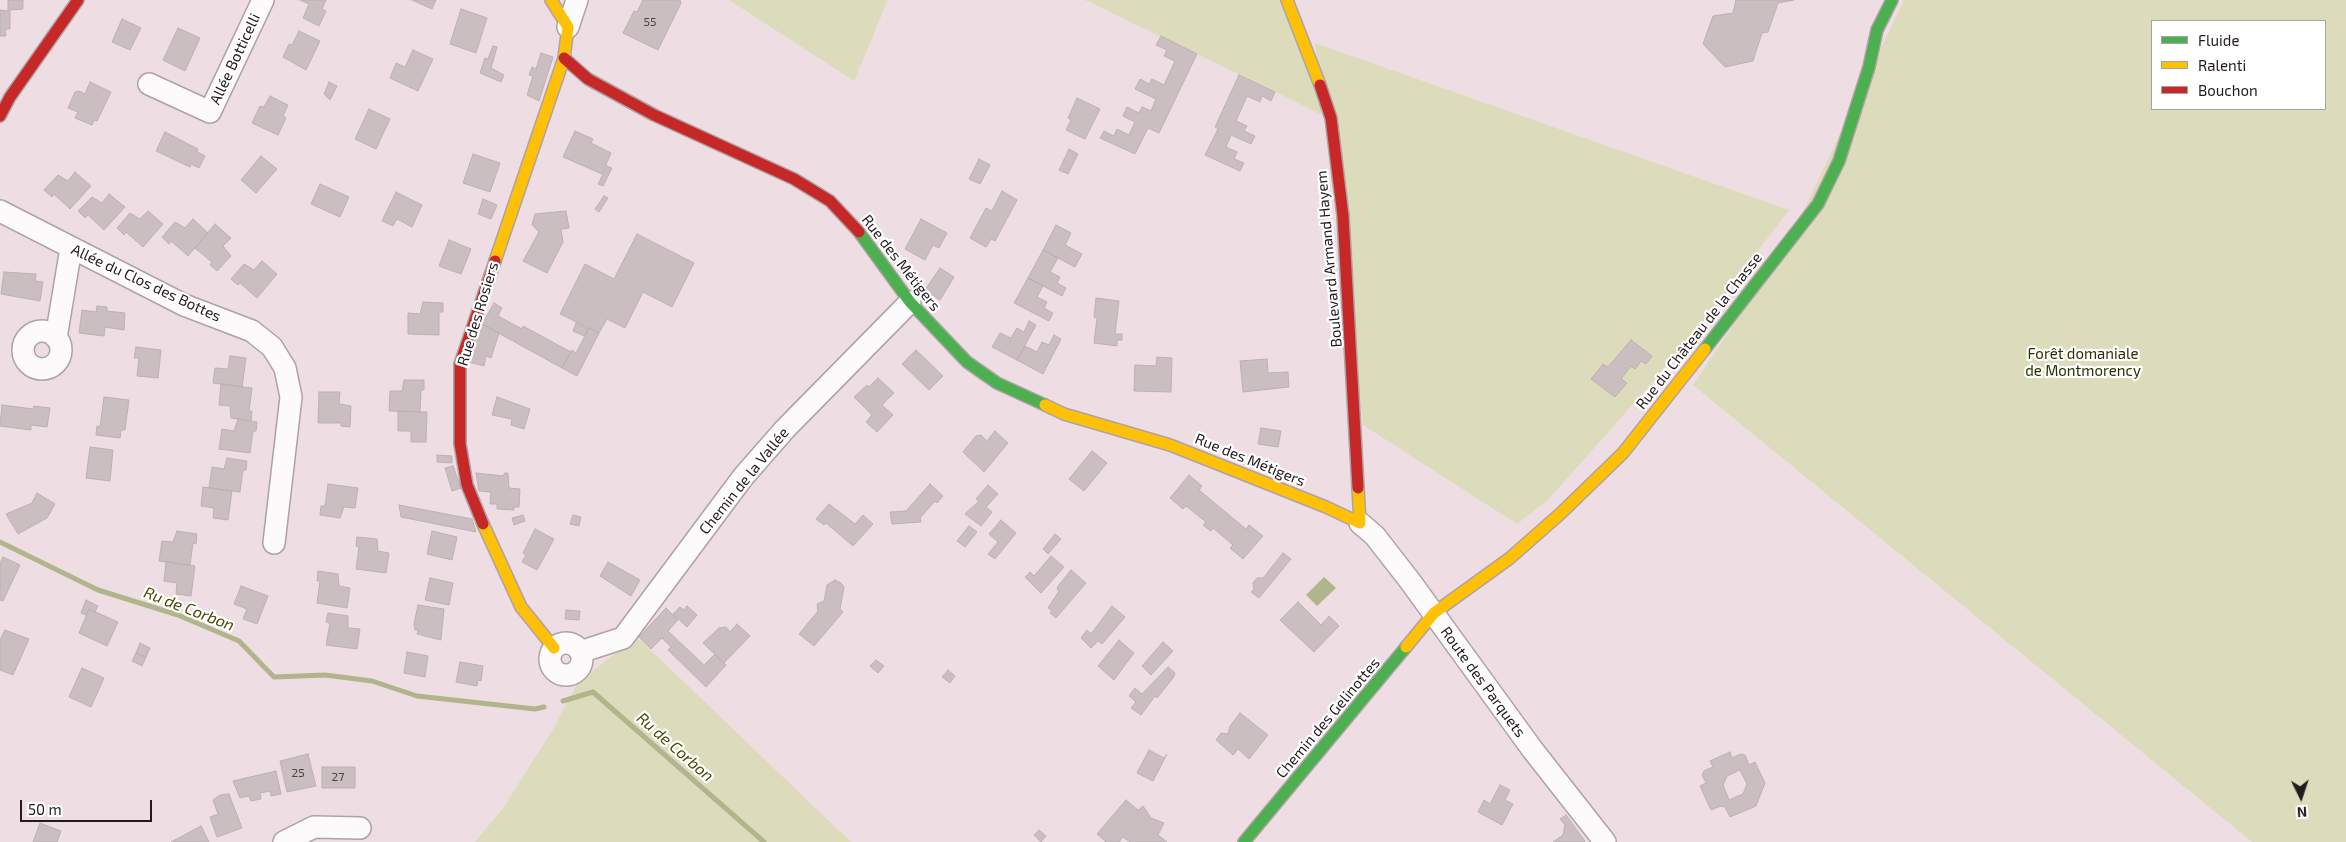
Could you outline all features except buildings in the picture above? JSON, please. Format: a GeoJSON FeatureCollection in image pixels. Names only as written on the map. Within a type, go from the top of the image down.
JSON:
{"type":"FeatureCollection","features":[{"type":"Feature","properties":{"kind":"street"},"geometry":{"type":"LineString","coordinates":[[0,116],[10,97],[78,0]]}},
{"type":"Feature","properties":{"kind":"street","name":"Allée Botticelli"},"geometry":{"type":"LineString","coordinates":[[149,84],[210,112],[262,0]]}},
{"type":"Feature","properties":{"kind":"street"},"geometry":{"type":"LineString","coordinates":[[552,0],[568,27]]}},
{"type":"Feature","properties":{"kind":"street","name":"Rue des Rosiers"},"geometry":{"type":"LineString","coordinates":[[554,648],[521,607],[489,539],[467,484],[460,444],[460,364],[564,58],[568,27],[577,0]]}},
{"type":"Feature","properties":{"kind":"street","name":"Boulevard Armand Hayem"},"geometry":{"type":"LineString","coordinates":[[1287,0],[1309,53],[1331,118],[1343,216],[1352,350],[1360,523]]}},
{"type":"Feature","properties":{"kind":"street","name":"Rue du Château de la Chasse"},"geometry":{"type":"LineString","coordinates":[[1434,614],[1510,558],[1560,514],[1623,453],[1818,204],[1839,160],[1869,67],[1877,30],[1892,0]]}},
{"type":"Feature","properties":{"kind":"street","name":"Rue des Métigers"},"geometry":{"type":"LineString","coordinates":[[564,58],[588,79],[654,115],[794,179],[830,201],[856,227],[910,302],[967,362],[997,383],[1064,414],[1170,445],[1326,507],[1360,523]]}},
{"type":"Feature","properties":{"kind":"street","name":"Allée du Clos des Bottes"},"geometry":{"type":"LineString","coordinates":[[0,211],[184,304],[252,331],[272,347],[280,358],[289,379],[291,397],[274,543]]}},
{"type":"Feature","properties":{"kind":"street"},"geometry":{"type":"LineString","coordinates":[[56,338],[71,248]]}},
{"type":"Feature","properties":{"kind":"street","name":"Chemin de la Vallée"},"geometry":{"type":"LineString","coordinates":[[554,648],[558,644],[568,643],[578,648],[580,652],[622,638],[744,477],[785,429],[910,302]]}},
{"type":"Feature","properties":{"kind":"street","name":"Route des Parquets"},"geometry":{"type":"LineString","coordinates":[[1360,523],[1375,536],[1532,749],[1605,842]]}},
{"type":"Feature","properties":{"kind":"street","name":"Chemin des Gelinottes"},"geometry":{"type":"LineString","coordinates":[[1244,842],[1434,614]]}},
{"type":"Feature","properties":{"kind":"street"},"geometry":{"type":"LineString","coordinates":[[284,842],[314,827],[360,828]]}},
{"type":"Feature","properties":{"kind":"green space"},"geometry":{"type":"Polygon","coordinates":[[[729,0],[888,0],[854,81],[729,0]]]}},
{"type":"Feature","properties":{"kind":"green space"},"geometry":{"type":"Polygon","coordinates":[[[1085,0],[1281,0],[1326,117],[1294,101],[1085,0]]]}},
{"type":"Feature","properties":{"kind":"green space","name":"Forêt domaniale de Montmorency"},"geometry":{"type":"Polygon","coordinates":[[[1904,0],[2346,0],[2346,842],[2252,842],[1693,385],[1788,243],[1904,0]]]}},
{"type":"Feature","properties":{"kind":"green space"},"geometry":{"type":"Polygon","coordinates":[[[1315,43],[1789,210],[1706,319],[1642,394],[1548,500],[1517,524],[1363,425],[1315,43]]]}},
{"type":"Feature","properties":{"kind":"green space"},"geometry":{"type":"Polygon","coordinates":[[[637,637],[851,842],[475,842],[503,808],[552,731],[578,682],[637,637]]]}},
{"type":"Feature","properties":{"kind":"shaded area"},"geometry":{"type":"Polygon","coordinates":[[[1324,577],[1336,588],[1317,606],[1306,595],[1324,577]]]}},
{"type":"Feature","properties":{"kind":"waterway","name":"Ru de Corbon"},"geometry":{"type":"LineString","coordinates":[[0,542],[98,590],[178,615],[239,641],[274,677],[325,675],[372,681],[417,696],[535,709],[544,707]]}},
{"type":"Feature","properties":{"kind":"waterway","name":"Ru de Corbon"},"geometry":{"type":"LineString","coordinates":[[563,701],[593,692],[764,842]]}},
{"type":"Feature","properties":{"kind":"traffic: fast"},"geometry":{"type":"LineString","coordinates":[[1705,349],[1818,204],[1839,161],[1869,67],[1877,30],[1892,0]]}},
{"type":"Feature","properties":{"kind":"traffic: fast"},"geometry":{"type":"LineString","coordinates":[[859,232],[910,302],[967,362],[997,383],[1045,405]]}},
{"type":"Feature","properties":{"kind":"traffic: fast"},"geometry":{"type":"LineString","coordinates":[[1244,842],[1406,647]]}},
{"type":"Feature","properties":{"kind":"traffic: slow"},"geometry":{"type":"LineString","coordinates":[[495,261],[564,58],[568,27],[551,0]]}},
{"type":"Feature","properties":{"kind":"traffic: slow"},"geometry":{"type":"LineString","coordinates":[[1287,0],[1320,85]]}},
{"type":"Feature","properties":{"kind":"traffic: slow"},"geometry":{"type":"LineString","coordinates":[[1406,647],[1434,613],[1510,558],[1560,514],[1623,453],[1705,349]]}},
{"type":"Feature","properties":{"kind":"traffic: slow"},"geometry":{"type":"LineString","coordinates":[[1045,405],[1064,414],[1170,445],[1326,507],[1360,523],[1358,488]]}},
{"type":"Feature","properties":{"kind":"traffic: slow"},"geometry":{"type":"LineString","coordinates":[[483,524],[521,607],[554,648]]}},
{"type":"Feature","properties":{"kind":"traffic: jam"},"geometry":{"type":"LineString","coordinates":[[0,116],[10,97],[78,0]]}},
{"type":"Feature","properties":{"kind":"traffic: jam"},"geometry":{"type":"LineString","coordinates":[[564,58],[588,79],[654,115],[794,179],[830,201],[859,232]]}},
{"type":"Feature","properties":{"kind":"traffic: jam"},"geometry":{"type":"LineString","coordinates":[[1320,85],[1331,118],[1343,216],[1358,488]]}},
{"type":"Feature","properties":{"kind":"traffic: jam"},"geometry":{"type":"LineString","coordinates":[[483,524],[467,485],[460,444],[460,364],[495,261]]}}]}
